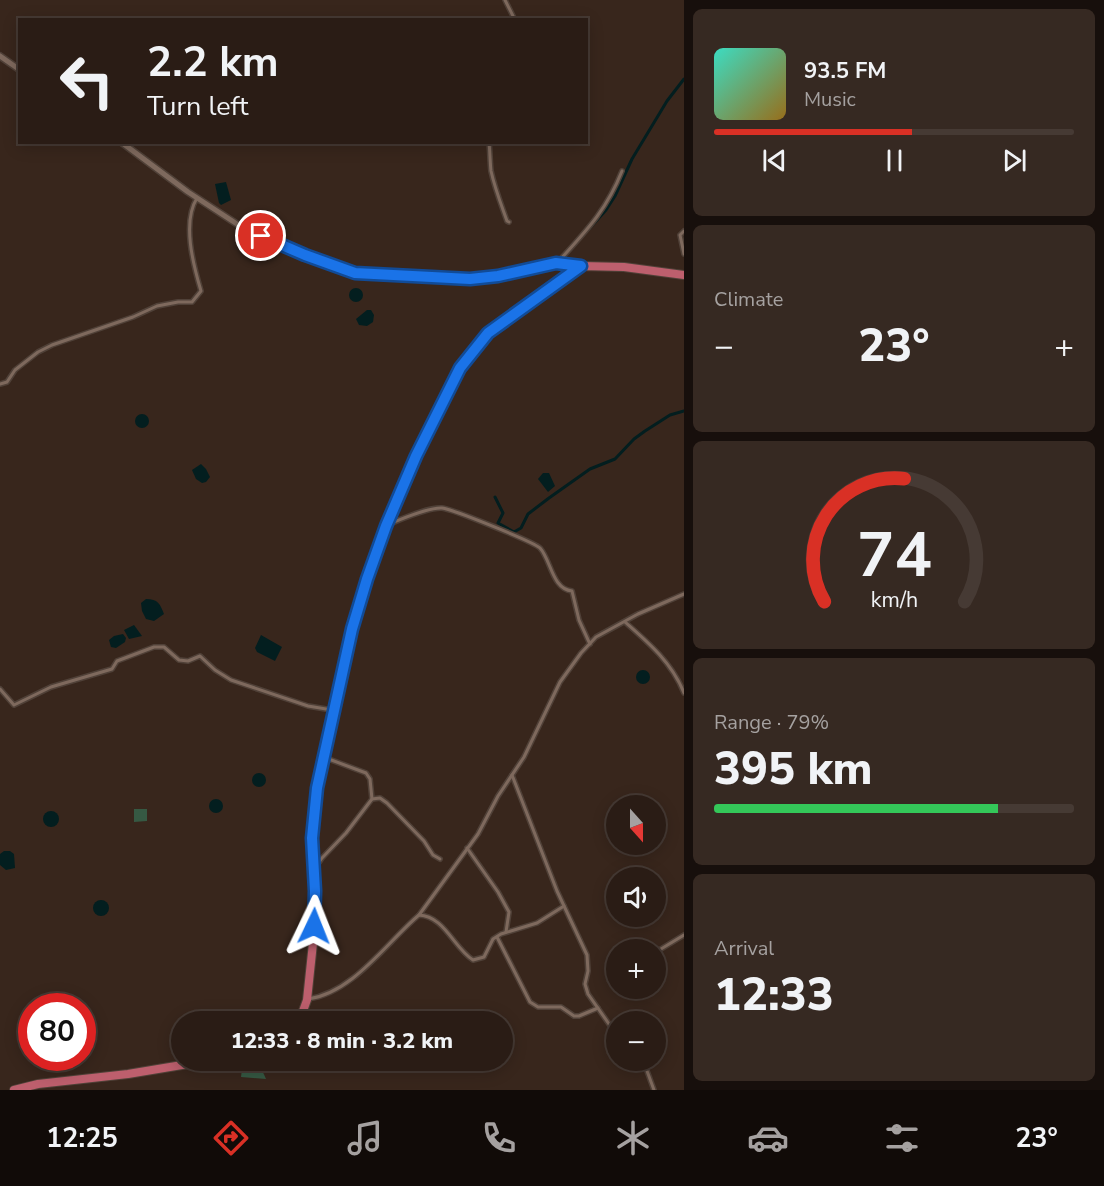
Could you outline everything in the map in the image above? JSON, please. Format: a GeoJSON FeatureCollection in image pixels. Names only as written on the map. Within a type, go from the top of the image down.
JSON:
{"type":"FeatureCollection","features":[{"type":"Feature","properties":{"kind":"highway"},"geometry":{"type":"LineString","coordinates":[[303,1011],[307,1000],[313,943],[315,891],[312,838],[317,788],[352,629],[386,526],[416,456],[460,368],[488,333],[581,266],[624,267],[684,275]]}},
{"type":"Feature","properties":{"kind":"highway"},"geometry":{"type":"LineString","coordinates":[[14,1090],[38,1084],[171,1067]]}},
{"type":"Feature","properties":{"kind":"main road"},"geometry":{"type":"LineString","coordinates":[[0,56],[18,69]]}},
{"type":"Feature","properties":{"kind":"main road"},"geometry":{"type":"LineString","coordinates":[[124,144],[197,198],[250,231],[305,255],[355,273],[470,279],[498,276],[556,263],[581,266]]}},
{"type":"Feature","properties":{"kind":"street"},"geometry":{"type":"LineString","coordinates":[[505,0],[513,18]]}},
{"type":"Feature","properties":{"kind":"street"},"geometry":{"type":"LineString","coordinates":[[489,144],[491,169],[498,201],[509,222]]}},
{"type":"Feature","properties":{"kind":"street"},"geometry":{"type":"LineString","coordinates":[[556,263],[598,217],[611,197],[622,171]]}},
{"type":"Feature","properties":{"kind":"street"},"geometry":{"type":"LineString","coordinates":[[0,384],[7,382],[15,370],[38,352],[52,345],[133,317],[157,306],[192,302],[201,291],[191,258],[190,237],[191,212],[197,198]]}},
{"type":"Feature","properties":{"kind":"street"},"geometry":{"type":"LineString","coordinates":[[684,231],[680,235],[684,254]]}},
{"type":"Feature","properties":{"kind":"street"},"geometry":{"type":"LineString","coordinates":[[386,526],[440,507],[456,511],[538,546],[563,587],[572,591],[579,620],[590,644]]}},
{"type":"Feature","properties":{"kind":"street"},"geometry":{"type":"LineString","coordinates":[[307,1000],[321,996],[352,979],[419,915],[467,848],[524,757],[560,682],[596,637],[684,594]]}},
{"type":"Feature","properties":{"kind":"street"},"geometry":{"type":"LineString","coordinates":[[625,621],[660,653],[679,681],[684,693]]}},
{"type":"Feature","properties":{"kind":"street"},"geometry":{"type":"LineString","coordinates":[[0,689],[14,705],[51,687],[112,669],[117,662],[154,647],[164,647],[179,660],[188,661],[200,656],[215,670],[231,680],[308,706],[334,710]]}},
{"type":"Feature","properties":{"kind":"street"},"geometry":{"type":"LineString","coordinates":[[314,870],[372,799],[370,780],[366,773],[323,758]]}},
{"type":"Feature","properties":{"kind":"street"},"geometry":{"type":"LineString","coordinates":[[512,775],[564,906],[587,955],[588,970],[585,984],[588,994],[606,1020]]}},
{"type":"Feature","properties":{"kind":"street"},"geometry":{"type":"LineString","coordinates":[[372,799],[380,798],[387,803],[440,859]]}},
{"type":"Feature","properties":{"kind":"street"},"geometry":{"type":"LineString","coordinates":[[467,848],[505,904],[509,918],[506,932]]}},
{"type":"Feature","properties":{"kind":"street"},"geometry":{"type":"LineString","coordinates":[[419,915],[426,915],[440,925],[465,955],[473,960],[484,957],[493,939],[506,932],[537,923],[564,906]]}},
{"type":"Feature","properties":{"kind":"street"},"geometry":{"type":"LineString","coordinates":[[666,946],[684,935]]}},
{"type":"Feature","properties":{"kind":"street"},"geometry":{"type":"LineString","coordinates":[[497,937],[530,1002],[538,1007],[561,1007],[574,1016],[598,1008]]}},
{"type":"Feature","properties":{"kind":"street"},"geometry":{"type":"LineString","coordinates":[[647,1071],[654,1090]]}},
{"type":"Feature","properties":{"kind":"green space"},"geometry":{"type":"Polygon","coordinates":[[[134,809],[147,809],[147,821],[134,822],[134,809]]]}},
{"type":"Feature","properties":{"kind":"green space"},"geometry":{"type":"Polygon","coordinates":[[[242,1071],[262,1071],[266,1079],[241,1077],[242,1071]]]}},
{"type":"Feature","properties":{"kind":"water"},"geometry":{"type":"Polygon","coordinates":[[[226,182],[231,200],[221,205],[215,184],[226,182]]]}},
{"type":"Feature","properties":{"kind":"water"},"geometry":{"type":"Polygon","coordinates":[[[356,288],[361,290],[363,295],[361,300],[356,302],[351,300],[349,295],[351,290],[356,288]]]}},
{"type":"Feature","properties":{"kind":"water"},"geometry":{"type":"Polygon","coordinates":[[[367,310],[371,310],[374,315],[373,322],[367,326],[359,325],[356,319],[367,310]]]}},
{"type":"Feature","properties":{"kind":"water"},"geometry":{"type":"Polygon","coordinates":[[[139,414],[145,414],[149,421],[145,428],[139,428],[135,424],[135,418],[139,414]]]}},
{"type":"Feature","properties":{"kind":"water"},"geometry":{"type":"Polygon","coordinates":[[[201,464],[210,477],[202,483],[196,479],[192,470],[201,464]]]}},
{"type":"Feature","properties":{"kind":"water"},"geometry":{"type":"Polygon","coordinates":[[[543,473],[549,473],[555,486],[548,492],[538,479],[543,473]]]}},
{"type":"Feature","properties":{"kind":"water"},"geometry":{"type":"Polygon","coordinates":[[[146,599],[158,603],[164,614],[154,621],[146,619],[141,603],[146,599]]]}},
{"type":"Feature","properties":{"kind":"water"},"geometry":{"type":"Polygon","coordinates":[[[134,625],[142,636],[129,639],[124,630],[134,625]]]}},
{"type":"Feature","properties":{"kind":"water"},"geometry":{"type":"Polygon","coordinates":[[[123,634],[126,638],[125,642],[116,648],[111,647],[109,640],[123,634]]]}},
{"type":"Feature","properties":{"kind":"water"},"geometry":{"type":"Polygon","coordinates":[[[261,635],[282,647],[275,661],[257,652],[255,648],[261,635]]]}},
{"type":"Feature","properties":{"kind":"water"},"geometry":{"type":"Polygon","coordinates":[[[643,670],[648,672],[650,677],[648,682],[643,684],[638,682],[636,677],[638,672],[643,670]]]}},
{"type":"Feature","properties":{"kind":"water"},"geometry":{"type":"Polygon","coordinates":[[[259,773],[264,775],[266,780],[264,785],[259,787],[254,785],[252,780],[254,775],[259,773]]]}},
{"type":"Feature","properties":{"kind":"water"},"geometry":{"type":"Polygon","coordinates":[[[216,799],[221,801],[223,806],[221,811],[216,813],[211,811],[209,806],[211,801],[216,799]]]}},
{"type":"Feature","properties":{"kind":"water"},"geometry":{"type":"Polygon","coordinates":[[[51,811],[59,819],[51,827],[43,819],[51,811]]]}},
{"type":"Feature","properties":{"kind":"water"},"geometry":{"type":"Polygon","coordinates":[[[4,851],[14,854],[15,868],[6,870],[0,865],[0,854],[4,851]]]}},
{"type":"Feature","properties":{"kind":"water"},"geometry":{"type":"Polygon","coordinates":[[[101,900],[109,908],[101,916],[93,908],[101,900]]]}},
{"type":"Feature","properties":{"kind":"waterway"},"geometry":{"type":"LineString","coordinates":[[561,260],[606,210],[632,159],[667,101],[684,79]]}},
{"type":"Feature","properties":{"kind":"waterway"},"geometry":{"type":"LineString","coordinates":[[495,497],[503,513],[498,523],[514,532],[521,528],[528,514],[549,498],[590,469],[615,459],[645,431],[670,415],[684,411]]}},
{"type":"Feature","properties":{"kind":"route"},"geometry":{"type":"LineString","coordinates":[[261,236],[355,273],[470,279],[498,276],[556,263],[581,266],[488,333],[460,368],[416,456],[386,526],[352,629],[317,788],[312,838],[314,926]]}}]}
